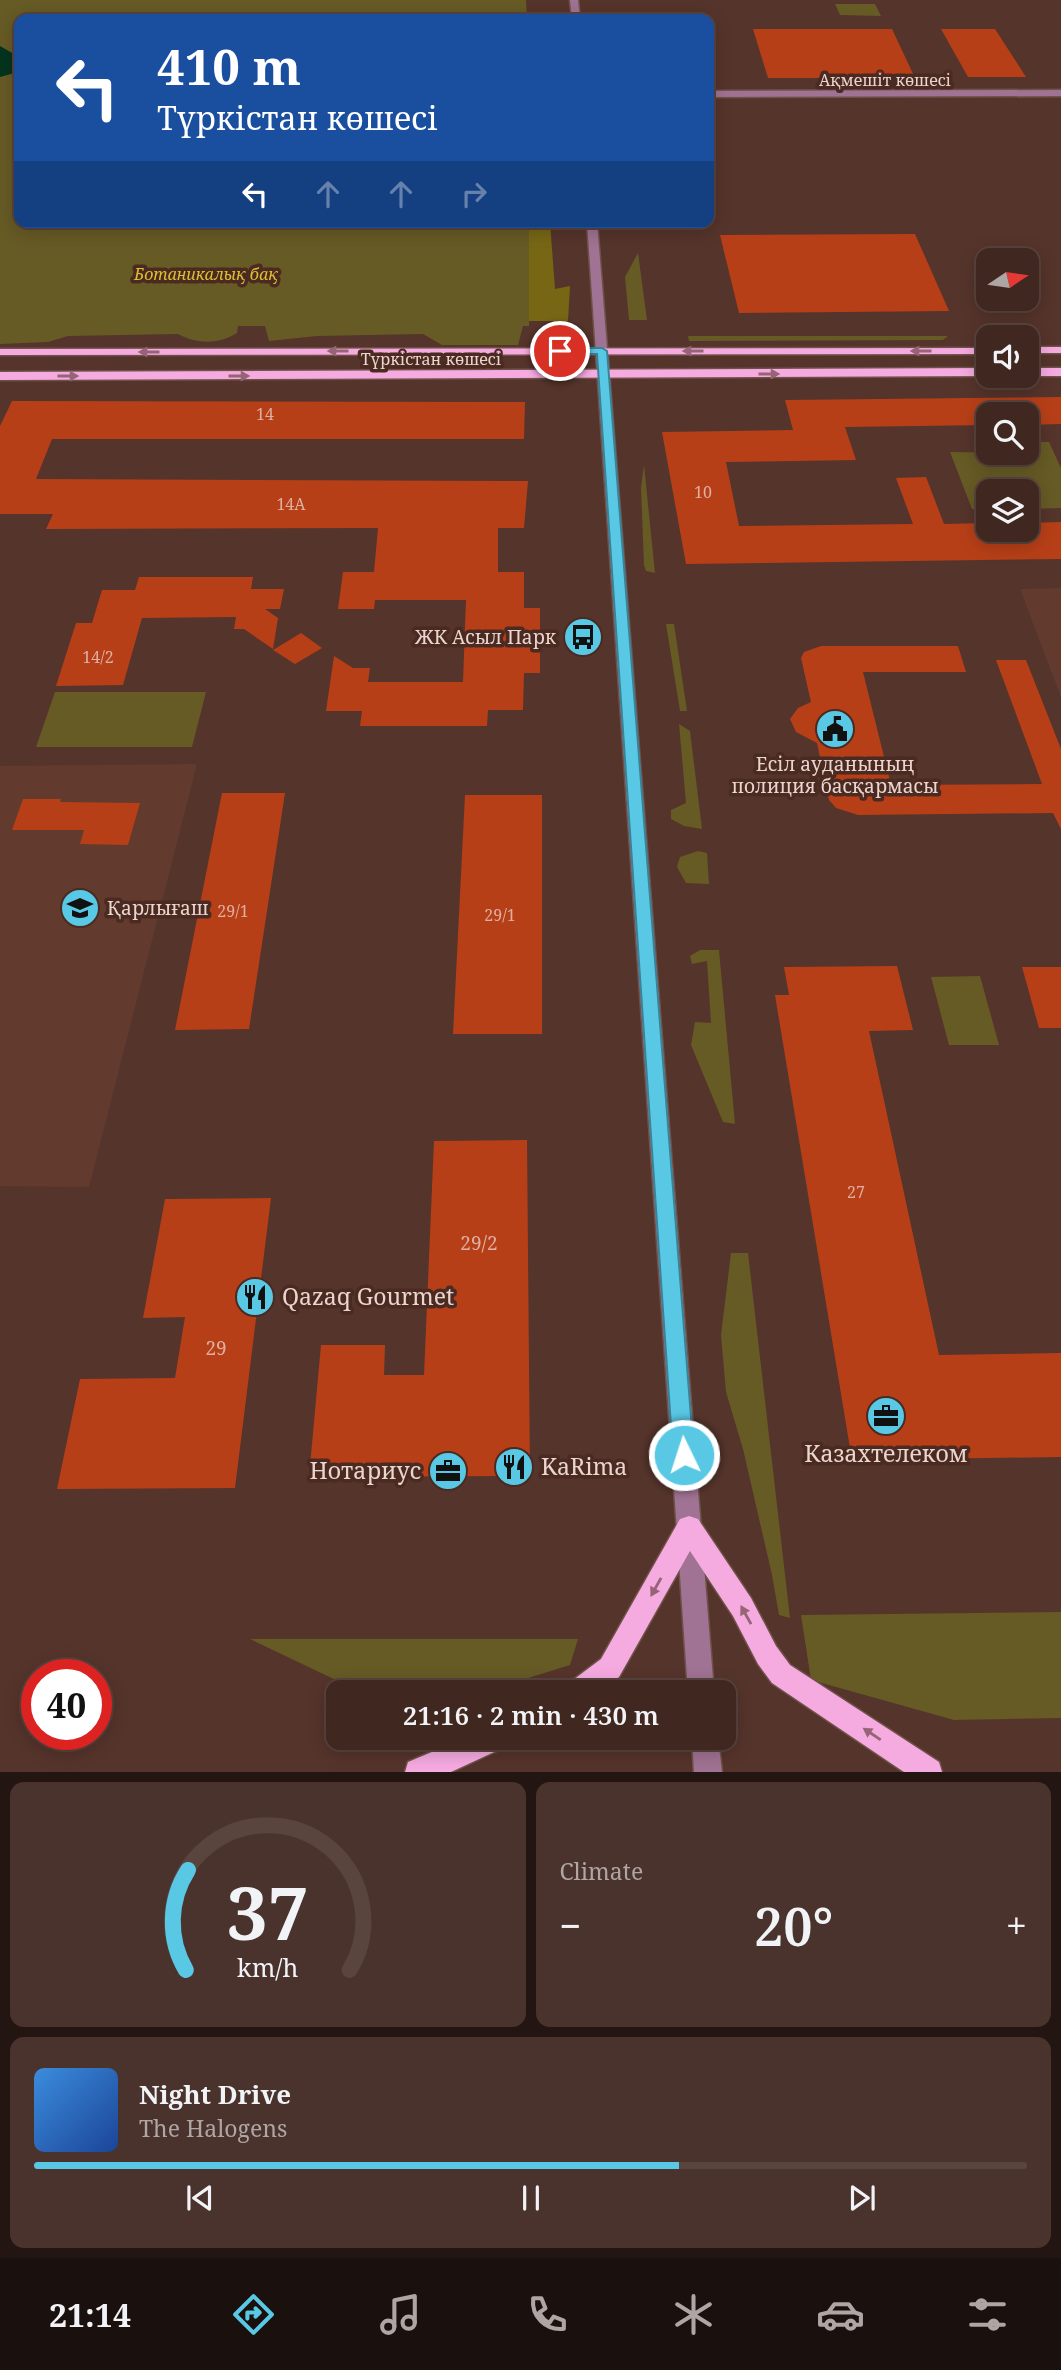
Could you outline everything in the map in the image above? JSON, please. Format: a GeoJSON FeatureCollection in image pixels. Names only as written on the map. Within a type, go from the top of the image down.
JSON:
{"type":"FeatureCollection","features":[{"type":"Feature","properties":{"kind":"main road","name":"Түркістан көшесі"},"geometry":{"type":"LineString","coordinates":[[0,376],[602,363],[976,351]]}},
{"type":"Feature","properties":{"kind":"main road"},"geometry":{"type":"LineString","coordinates":[[1039,351],[1061,351]]}},
{"type":"Feature","properties":{"kind":"main road","name":"Түркістан көшесі"},"geometry":{"type":"LineString","coordinates":[[0,352],[976,372]]}},
{"type":"Feature","properties":{"kind":"main road"},"geometry":{"type":"LineString","coordinates":[[0,361],[11,354],[26,352]]}},
{"type":"Feature","properties":{"kind":"main road"},"geometry":{"type":"LineString","coordinates":[[0,367],[24,376]]}},
{"type":"Feature","properties":{"kind":"main road"},"geometry":{"type":"LineString","coordinates":[[1039,372],[1061,372]]}},
{"type":"Feature","properties":{"kind":"main road"},"geometry":{"type":"LineString","coordinates":[[594,1680],[610,1668],[689,1528],[742,1607],[767,1655],[781,1674],[929,1772]]}},
{"type":"Feature","properties":{"kind":"main road"},"geometry":{"type":"LineString","coordinates":[[418,1772],[468,1750]]}},
{"type":"Feature","properties":{"kind":"street","name":"Ақмешіт көшесі"},"geometry":{"type":"LineString","coordinates":[[714,94],[1061,93]]}},
{"type":"Feature","properties":{"kind":"street"},"geometry":{"type":"LineString","coordinates":[[593,228],[603,331],[602,363],[700,1680]]}},
{"type":"Feature","properties":{"kind":"street"},"geometry":{"type":"LineString","coordinates":[[706,1750],[708,1772]]}},
{"type":"Feature","properties":{"kind":"shaded area"},"geometry":{"type":"Polygon","coordinates":[[[0,46],[14,54],[14,73],[0,77],[0,46]]]}},
{"type":"Feature","properties":{"kind":"shaded area"},"geometry":{"type":"Polygon","coordinates":[[[529,228],[550,228],[555,289],[570,286],[568,321],[529,321],[529,228]]]}},
{"type":"Feature","properties":{"kind":"shaded area"},"geometry":{"type":"Polygon","coordinates":[[[1061,588],[1061,697],[1020,589],[1061,588]]]}},
{"type":"Feature","properties":{"kind":"shaded area","name":"Қарлығаш"},"geometry":{"type":"Polygon","coordinates":[[[197,764],[89,1187],[0,1186],[0,766],[197,764]]]}},
{"type":"Feature","properties":{"kind":"green space","name":"Ботаникалық бақ"},"geometry":{"type":"Polygon","coordinates":[[[0,0],[526,0],[527,14],[14,14],[14,228],[529,228],[529,326],[523,326],[518,345],[442,345],[423,334],[317,336],[269,341],[265,326],[238,326],[237,333],[230,337],[207,342],[178,334],[68,336],[48,342],[0,344],[0,0]]]}},
{"type":"Feature","properties":{"kind":"green space"},"geometry":{"type":"Polygon","coordinates":[[[835,4],[875,4],[881,16],[840,15],[835,4]]]}},
{"type":"Feature","properties":{"kind":"green space"},"geometry":{"type":"Polygon","coordinates":[[[638,253],[647,320],[629,320],[625,277],[638,253]]]}},
{"type":"Feature","properties":{"kind":"green space"},"geometry":{"type":"Polygon","coordinates":[[[688,336],[948,336],[943,340],[689,341],[688,336]]]}},
{"type":"Feature","properties":{"kind":"green space"},"geometry":{"type":"Polygon","coordinates":[[[1039,442],[1049,442],[1061,468],[1061,508],[1039,509],[1039,479],[976,479],[976,509],[972,509],[950,452],[976,452],[976,465],[1039,465],[1039,442]]]}},
{"type":"Feature","properties":{"kind":"green space"},"geometry":{"type":"Polygon","coordinates":[[[644,465],[655,573],[646,571],[644,565],[641,488],[644,465]]]}},
{"type":"Feature","properties":{"kind":"green space"},"geometry":{"type":"Polygon","coordinates":[[[666,624],[674,624],[687,711],[680,711],[666,624]]]}},
{"type":"Feature","properties":{"kind":"green space"},"geometry":{"type":"Polygon","coordinates":[[[55,692],[206,692],[192,747],[36,747],[55,692]]]}},
{"type":"Feature","properties":{"kind":"green space"},"geometry":{"type":"Polygon","coordinates":[[[679,724],[690,731],[702,829],[684,826],[671,819],[671,810],[686,803],[679,724]]]}},
{"type":"Feature","properties":{"kind":"green space"},"geometry":{"type":"Polygon","coordinates":[[[698,851],[707,853],[709,884],[686,883],[677,867],[680,857],[698,851]]]}},
{"type":"Feature","properties":{"kind":"green space"},"geometry":{"type":"Polygon","coordinates":[[[700,950],[719,950],[735,1124],[723,1122],[691,1045],[695,1022],[711,1023],[707,961],[692,964],[690,956],[700,950]]]}},
{"type":"Feature","properties":{"kind":"green space"},"geometry":{"type":"Polygon","coordinates":[[[980,976],[999,1045],[949,1045],[931,977],[980,976]]]}},
{"type":"Feature","properties":{"kind":"green space"},"geometry":{"type":"Polygon","coordinates":[[[731,1253],[748,1253],[790,1618],[779,1615],[743,1449],[726,1392],[721,1335],[731,1253]]]}},
{"type":"Feature","properties":{"kind":"green space"},"geometry":{"type":"Polygon","coordinates":[[[1061,1612],[1061,1718],[954,1720],[811,1680],[801,1615],[1061,1612]]]}},
{"type":"Feature","properties":{"kind":"green space"},"geometry":{"type":"Polygon","coordinates":[[[250,1639],[578,1639],[570,1665],[522,1680],[336,1680],[250,1639]]]}},
{"type":"Feature","properties":{"kind":"building"},"geometry":{"type":"Polygon","coordinates":[[[753,29],[892,29],[915,78],[768,78],[753,29]]]}},
{"type":"Feature","properties":{"kind":"building"},"geometry":{"type":"Polygon","coordinates":[[[941,29],[995,29],[1026,77],[968,77],[941,29]]]}},
{"type":"Feature","properties":{"kind":"building"},"geometry":{"type":"Polygon","coordinates":[[[915,234],[949,311],[739,313],[720,235],[915,234]]]}},
{"type":"Feature","properties":{"kind":"building"},"geometry":{"type":"Polygon","coordinates":[[[1061,397],[1061,424],[1039,425],[1039,402],[976,402],[976,425],[845,427],[856,460],[726,462],[739,526],[913,524],[896,478],[926,477],[944,524],[976,523],[976,542],[1039,542],[1039,523],[1061,522],[1061,559],[686,564],[662,432],[793,430],[785,400],[1061,397]]]}},
{"type":"Feature","properties":{"kind":"building"},"geometry":{"type":"Polygon","coordinates":[[[12,401],[525,402],[524,439],[52,439],[36,479],[528,481],[524,528],[498,528],[498,572],[524,572],[524,608],[540,608],[540,673],[524,673],[523,710],[488,710],[487,726],[360,726],[362,711],[326,711],[334,656],[353,668],[370,668],[368,682],[463,682],[466,600],[375,600],[374,609],[338,609],[343,572],[374,572],[378,528],[46,529],[53,514],[0,514],[0,426],[12,401]]]}},
{"type":"Feature","properties":{"kind":"building"},"geometry":{"type":"Polygon","coordinates":[[[139,577],[253,577],[251,589],[284,589],[280,609],[265,609],[278,618],[273,649],[244,629],[234,629],[236,617],[142,618],[123,685],[56,686],[76,623],[92,623],[102,590],[135,590],[139,577]]]}},
{"type":"Feature","properties":{"kind":"building"},"geometry":{"type":"Polygon","coordinates":[[[301,633],[322,648],[295,664],[273,650],[301,633]]]}},
{"type":"Feature","properties":{"kind":"building","name":"Есіл ауданының полиция басқармасы"},"geometry":{"type":"Polygon","coordinates":[[[821,646],[958,646],[966,672],[863,672],[891,785],[1042,784],[996,660],[1026,660],[1061,749],[1061,829],[1053,813],[858,815],[836,808],[829,800],[817,743],[796,732],[790,719],[798,708],[811,702],[801,658],[804,652],[821,646]]]}},
{"type":"Feature","properties":{"kind":"building"},"geometry":{"type":"Polygon","coordinates":[[[222,793],[285,793],[249,1029],[175,1030],[222,793]]]}},
{"type":"Feature","properties":{"kind":"building"},"geometry":{"type":"Polygon","coordinates":[[[465,795],[542,795],[542,1034],[453,1034],[465,795]]]}},
{"type":"Feature","properties":{"kind":"building"},"geometry":{"type":"Polygon","coordinates":[[[23,799],[140,803],[128,845],[80,844],[84,830],[12,830],[23,799]]]}},
{"type":"Feature","properties":{"kind":"building"},"geometry":{"type":"Polygon","coordinates":[[[897,966],[913,1030],[869,1031],[939,1355],[1061,1353],[1061,1457],[852,1460],[775,995],[789,995],[784,967],[897,966]]]}},
{"type":"Feature","properties":{"kind":"building"},"geometry":{"type":"Polygon","coordinates":[[[1022,967],[1061,967],[1061,1028],[1039,1028],[1022,967]]]}},
{"type":"Feature","properties":{"kind":"building"},"geometry":{"type":"Polygon","coordinates":[[[527,1140],[530,1476],[309,1477],[321,1345],[385,1345],[384,1375],[424,1375],[434,1141],[527,1140]]]}},
{"type":"Feature","properties":{"kind":"building"},"geometry":{"type":"Polygon","coordinates":[[[271,1198],[235,1488],[57,1489],[80,1379],[175,1378],[185,1317],[143,1318],[165,1199],[271,1198]]]}},
{"type":"Feature","properties":{"kind":"place","name":"ЖК Асыл Парк"},"geometry":{"type":"Point","coordinates":[583,637]}},
{"type":"Feature","properties":{"kind":"place","name":"Есіл ауданының полиция басқармасы"},"geometry":{"type":"Point","coordinates":[835,729]}},
{"type":"Feature","properties":{"kind":"place","name":"Қарлығаш"},"geometry":{"type":"Point","coordinates":[80,908]}},
{"type":"Feature","properties":{"kind":"place","name":"Qazaq Gourmet"},"geometry":{"type":"Point","coordinates":[255,1297]}},
{"type":"Feature","properties":{"kind":"place","name":"Казахтелеком"},"geometry":{"type":"Point","coordinates":[886,1416]}},
{"type":"Feature","properties":{"kind":"place","name":"KaRima"},"geometry":{"type":"Point","coordinates":[514,1467]}},
{"type":"Feature","properties":{"kind":"place","name":"Нотариус"},"geometry":{"type":"Point","coordinates":[448,1471]}},
{"type":"Feature","properties":{"kind":"route"},"geometry":{"type":"LineString","coordinates":[[560,351],[602,351],[655,1096],[684,1455]]}}]}
